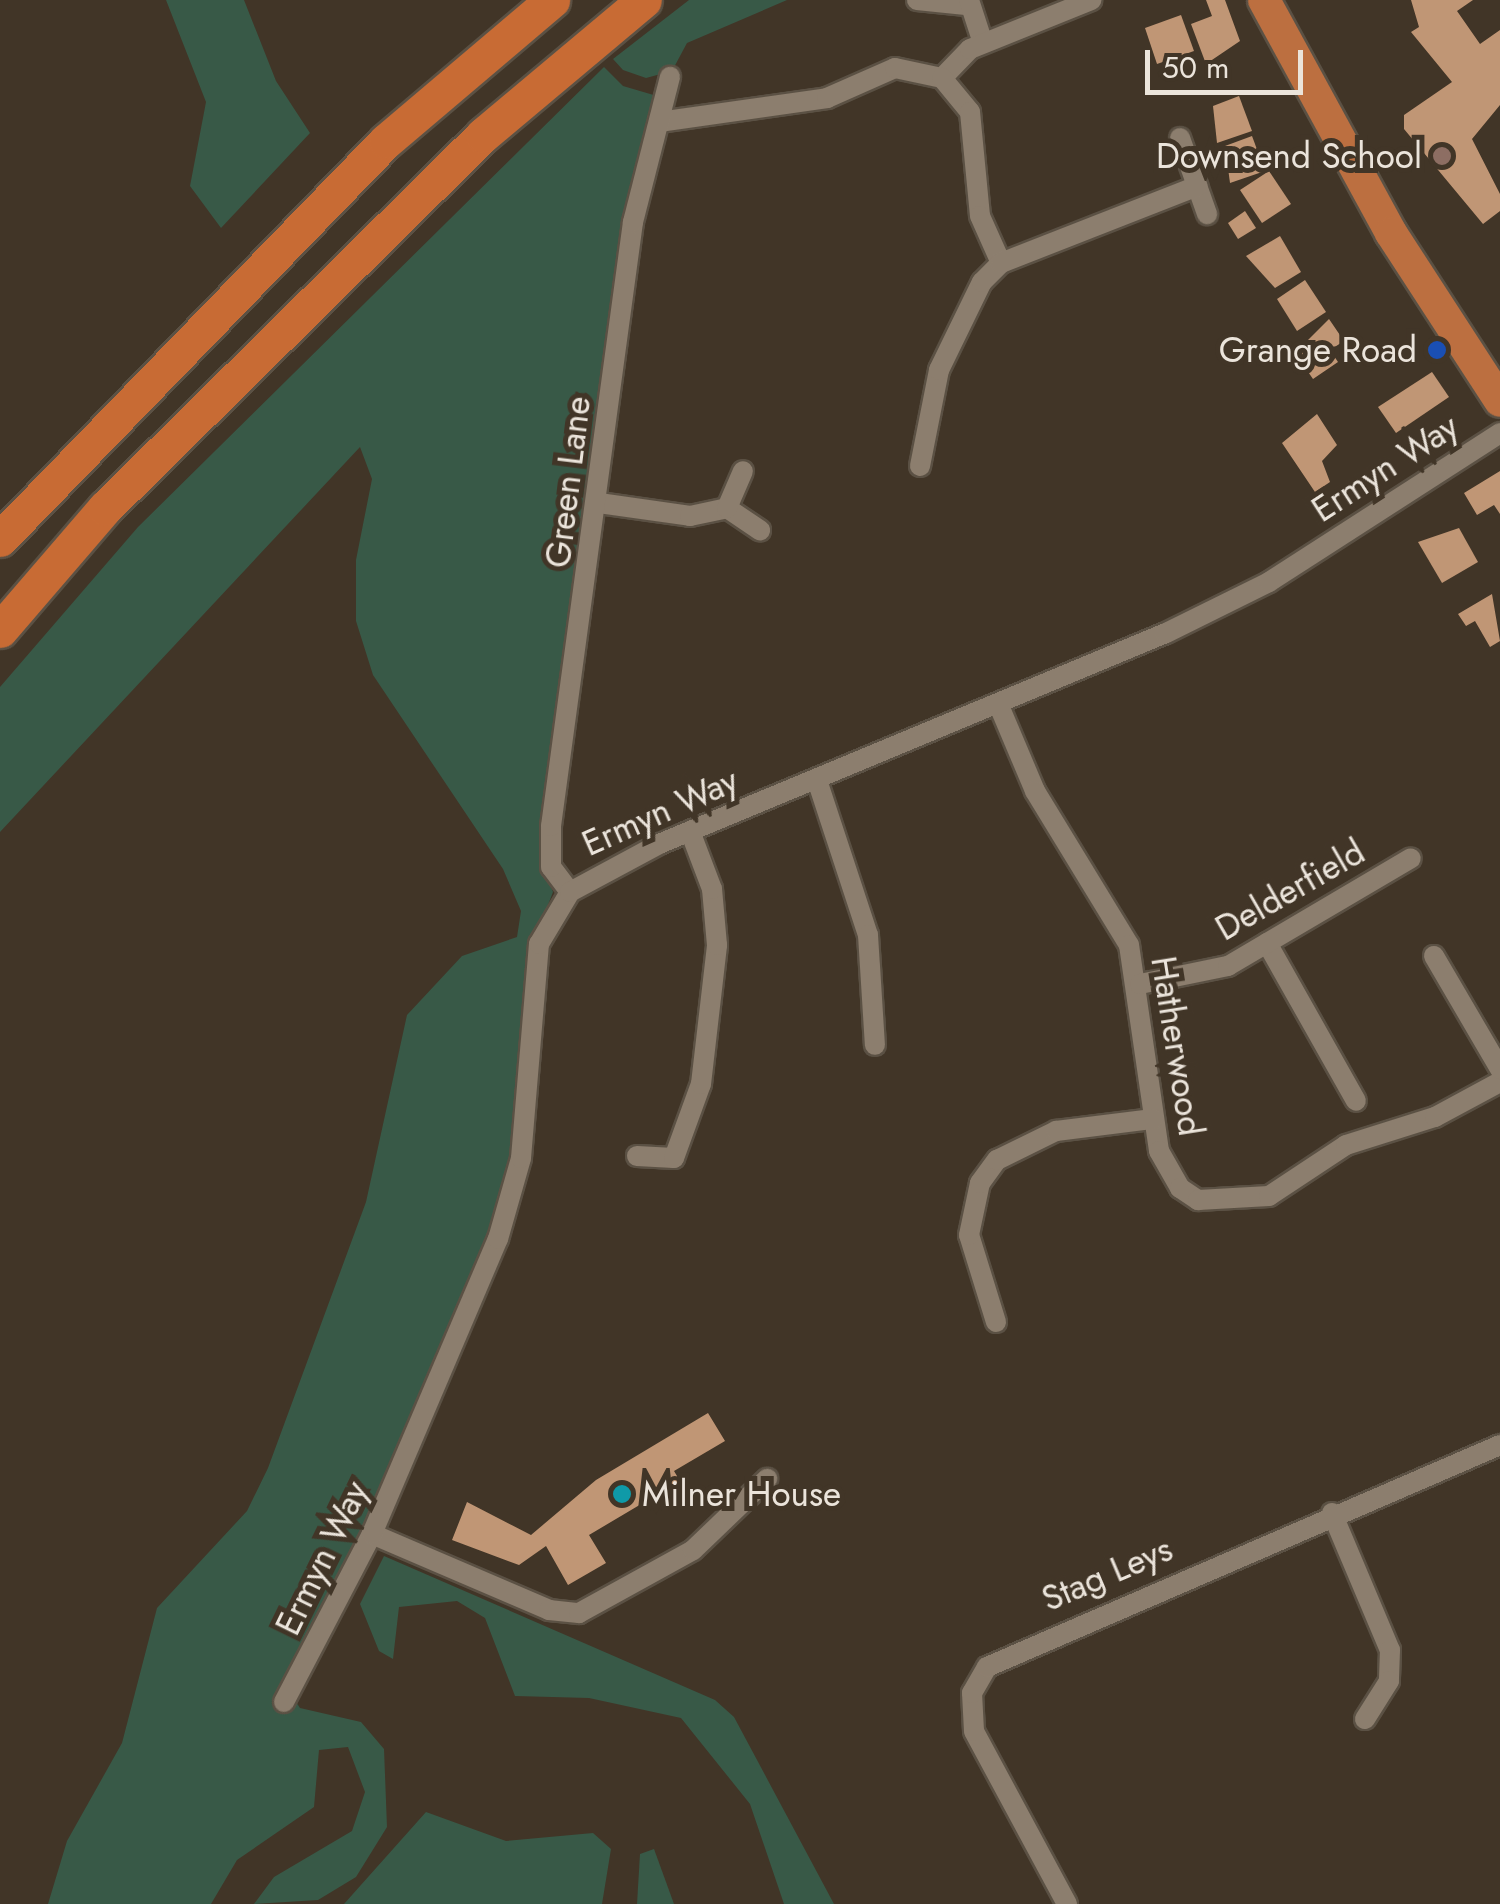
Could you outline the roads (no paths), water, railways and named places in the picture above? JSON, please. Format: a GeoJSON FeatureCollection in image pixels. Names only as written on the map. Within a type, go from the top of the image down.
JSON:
{"type":"FeatureCollection","features":[{"type":"Feature","properties":{"kind":"highway"},"geometry":{"type":"LineString","coordinates":[[0,539],[386,141],[552,0]]}},
{"type":"Feature","properties":{"kind":"highway"},"geometry":{"type":"LineString","coordinates":[[0,630],[104,508],[483,135],[644,0]]}},
{"type":"Feature","properties":{"kind":"highway"},"geometry":{"type":"LineString","coordinates":[[1264,0],[1391,233],[1500,401]]}},
{"type":"Feature","properties":{"kind":"street"},"geometry":{"type":"LineString","coordinates":[[917,0],[967,2],[983,43]]}},
{"type":"Feature","properties":{"kind":"street"},"geometry":{"type":"LineString","coordinates":[[942,78],[983,43],[1091,0]]}},
{"type":"Feature","properties":{"kind":"street"},"geometry":{"type":"LineString","coordinates":[[659,122],[826,98],[895,68],[942,78],[970,112],[980,216],[1002,263]]}},
{"type":"Feature","properties":{"kind":"street","name":"Green Lane"},"geometry":{"type":"LineString","coordinates":[[570,892],[549,850],[600,503],[633,222],[670,77]]}},
{"type":"Feature","properties":{"kind":"street"},"geometry":{"type":"LineString","coordinates":[[1180,138],[1207,214]]}},
{"type":"Feature","properties":{"kind":"street"},"geometry":{"type":"LineString","coordinates":[[920,466],[951,338],[1002,263],[1198,186]]}},
{"type":"Feature","properties":{"kind":"street","name":"Ermyn Way"},"geometry":{"type":"LineString","coordinates":[[284,1702],[372,1534],[511,1200],[539,944],[570,892],[690,831],[1000,708],[1270,582],[1500,432]]}},
{"type":"Feature","properties":{"kind":"street"},"geometry":{"type":"LineString","coordinates":[[727,508],[743,470]]}},
{"type":"Feature","properties":{"kind":"street"},"geometry":{"type":"LineString","coordinates":[[600,503],[690,516],[727,508],[760,530]]}},
{"type":"Feature","properties":{"kind":"street","name":"Hatherwood"},"geometry":{"type":"LineString","coordinates":[[1000,708],[1035,791],[1114,912],[1140,984],[1153,1119],[1180,1188],[1198,1200],[1245,1202],[1287,1188],[1346,1145],[1436,1117],[1500,1082]]}},
{"type":"Feature","properties":{"kind":"street"},"geometry":{"type":"LineString","coordinates":[[817,780],[868,934],[875,1045]]}},
{"type":"Feature","properties":{"kind":"street"},"geometry":{"type":"LineString","coordinates":[[638,1156],[674,1158],[702,1084],[717,944],[712,889],[690,831]]}},
{"type":"Feature","properties":{"kind":"street","name":"Delderfield"},"geometry":{"type":"LineString","coordinates":[[1140,984],[1198,976],[1268,943],[1411,858]]}},
{"type":"Feature","properties":{"kind":"street"},"geometry":{"type":"LineString","coordinates":[[1268,943],[1356,1102]]}},
{"type":"Feature","properties":{"kind":"street"},"geometry":{"type":"LineString","coordinates":[[1434,956],[1500,1069]]}},
{"type":"Feature","properties":{"kind":"street"},"geometry":{"type":"LineString","coordinates":[[996,1322],[970,1235],[980,1183],[997,1160],[1056,1131],[1153,1119]]}},
{"type":"Feature","properties":{"kind":"street","name":"Stag Leys"},"geometry":{"type":"LineString","coordinates":[[1068,1904],[974,1731],[977,1679],[1003,1654],[1500,1445]]}},
{"type":"Feature","properties":{"kind":"street"},"geometry":{"type":"LineString","coordinates":[[372,1534],[549,1610],[580,1613],[692,1550],[767,1479]]}},
{"type":"Feature","properties":{"kind":"street"},"geometry":{"type":"LineString","coordinates":[[1332,1514],[1390,1650],[1389,1681],[1365,1719]]}},
{"type":"Feature","properties":{"kind":"place","name":"Downsend School"},"geometry":{"type":"Point","coordinates":[1442,156]}},
{"type":"Feature","properties":{"kind":"place","name":"Grange Road"},"geometry":{"type":"Point","coordinates":[1437,350]}},
{"type":"Feature","properties":{"kind":"place","name":"Milner House"},"geometry":{"type":"Point","coordinates":[622,1494]}}]}
